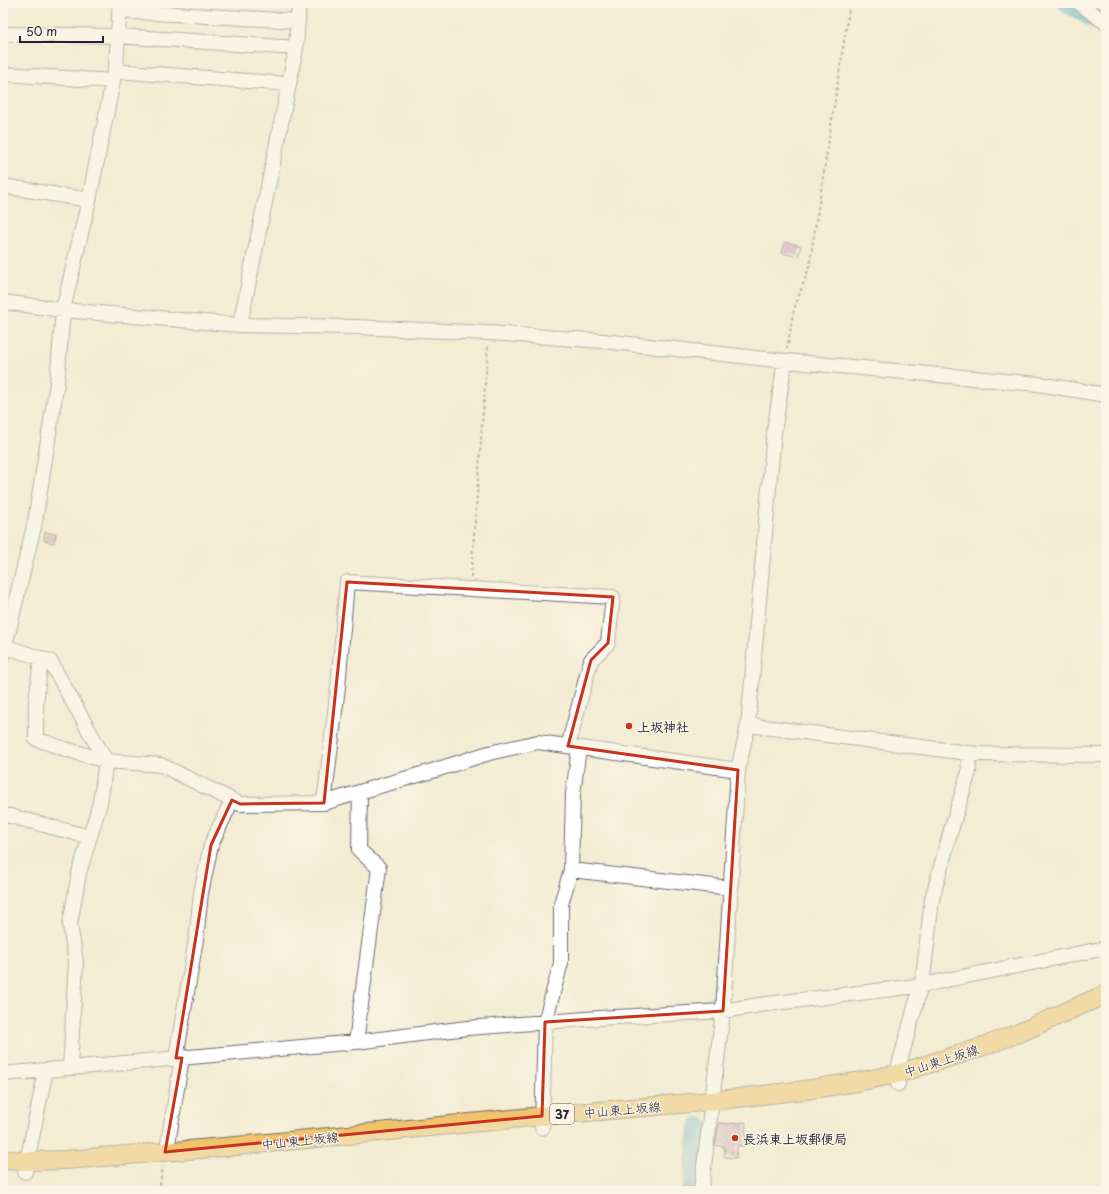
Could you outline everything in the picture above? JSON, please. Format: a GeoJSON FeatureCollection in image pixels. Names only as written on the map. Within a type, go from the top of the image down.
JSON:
{"type":"FeatureCollection","features":[{"type":"Feature","properties":{"kind":"main road","name":"中山東上坂線"},"geometry":{"type":"LineString","coordinates":[[3,1171],[66,1160],[164,1158],[711,1107],[770,1095],[857,1082],[898,1079],[1019,1033],[1105,1008]]}},
{"type":"Feature","properties":{"kind":"main road","name":"中山東上坂線"},"geometry":{"type":"LineString","coordinates":[[3,1160],[26,1166]]}},
{"type":"Feature","properties":{"kind":"street"},"geometry":{"type":"LineString","coordinates":[[240,325],[296,48],[299,3]]}},
{"type":"Feature","properties":{"kind":"street"},"geometry":{"type":"LineString","coordinates":[[1079,3],[1106,23]]}},
{"type":"Feature","properties":{"kind":"street"},"geometry":{"type":"LineString","coordinates":[[70,1068],[76,962],[70,924],[79,873],[100,803],[106,761],[50,661],[4,649],[35,522],[57,383],[63,310],[89,200],[114,76],[119,7],[298,21]]}},
{"type":"Feature","properties":{"kind":"street"},"geometry":{"type":"LineString","coordinates":[[3,34],[118,36],[296,48]]}},
{"type":"Feature","properties":{"kind":"street"},"geometry":{"type":"LineString","coordinates":[[3,74],[114,76],[289,84]]}},
{"type":"Feature","properties":{"kind":"street"},"geometry":{"type":"LineString","coordinates":[[3,186],[89,200]]}},
{"type":"Feature","properties":{"kind":"street"},"geometry":{"type":"LineString","coordinates":[[3,302],[63,310],[240,325],[356,327],[489,333],[603,341],[785,361],[1038,384],[1106,395]]}},
{"type":"Feature","properties":{"kind":"street"},"geometry":{"type":"LineString","coordinates":[[701,1191],[723,1011],[738,770],[748,725],[774,432],[785,361]]}},
{"type":"Feature","properties":{"kind":"street"},"geometry":{"type":"LineString","coordinates":[[324,803],[338,687],[347,582],[613,597],[608,643],[591,660],[574,747],[570,870],[561,904],[561,963],[545,1022],[542,1122]]}},
{"type":"Feature","properties":{"kind":"street"},"geometry":{"type":"LineString","coordinates":[[41,658],[36,704],[36,739],[106,761],[161,765],[240,804],[324,803],[489,753],[538,742],[738,770]]}},
{"type":"Feature","properties":{"kind":"street"},"geometry":{"type":"LineString","coordinates":[[748,725],[976,754],[1106,755]]}},
{"type":"Feature","properties":{"kind":"street"},"geometry":{"type":"LineString","coordinates":[[898,1079],[923,978],[932,899],[969,772],[968,753]]}},
{"type":"Feature","properties":{"kind":"street"},"geometry":{"type":"LineString","coordinates":[[356,1042],[379,868],[359,850],[360,792]]}},
{"type":"Feature","properties":{"kind":"street"},"geometry":{"type":"LineString","coordinates":[[164,1158],[168,1143],[201,892],[211,845],[232,800]]}},
{"type":"Feature","properties":{"kind":"street"},"geometry":{"type":"LineString","coordinates":[[3,816],[10,816],[90,836]]}},
{"type":"Feature","properties":{"kind":"street"},"geometry":{"type":"LineString","coordinates":[[570,870],[731,888]]}},
{"type":"Feature","properties":{"kind":"street"},"geometry":{"type":"LineString","coordinates":[[3,1074],[356,1042],[467,1028],[598,1018],[723,1011],[759,1005],[921,986],[1106,948]]}},
{"type":"Feature","properties":{"kind":"street"},"geometry":{"type":"LineString","coordinates":[[26,1166],[46,1070]]}},
{"type":"Feature","properties":{"kind":"path"},"geometry":{"type":"LineString","coordinates":[[785,361],[794,309],[809,268],[850,3]]}},
{"type":"Feature","properties":{"kind":"path"},"geometry":{"type":"LineString","coordinates":[[470,589],[489,333]]}},
{"type":"Feature","properties":{"kind":"path"},"geometry":{"type":"LineString","coordinates":[[159,1191],[164,1158]]}},
{"type":"Feature","properties":{"kind":"highlighted area"},"geometry":{"type":"Polygon","coordinates":[[[347,582],[613,597],[608,643],[591,660],[568,746],[738,770],[723,1011],[545,1022],[542,1116],[165,1152],[182,1058],[176,1058],[211,845],[232,800],[240,804],[324,803],[347,582]]]}},
{"type":"Feature","properties":{"kind":"building"},"geometry":{"type":"Polygon","coordinates":[[[785,242],[801,246],[798,257],[782,253],[785,242]]]}},
{"type":"Feature","properties":{"kind":"building"},"geometry":{"type":"Polygon","coordinates":[[[45,532],[56,534],[54,543],[44,541],[45,532]]]}},
{"type":"Feature","properties":{"kind":"building"},"geometry":{"type":"Polygon","coordinates":[[[746,1122],[745,1146],[737,1146],[736,1158],[725,1157],[725,1147],[715,1145],[719,1123],[728,1124],[746,1122]]]}},
{"type":"Feature","properties":{"kind":"waterway"},"geometry":{"type":"LineString","coordinates":[[1068,3],[1095,19]]}},
{"type":"Feature","properties":{"kind":"waterway"},"geometry":{"type":"LineString","coordinates":[[692,1191],[699,1127]]}},
{"type":"Feature","properties":{"kind":"place","name":"上坂神社"},"geometry":{"type":"Point","coordinates":[629,726]}},
{"type":"Feature","properties":{"kind":"place","name":"長浜東上坂郵便局"},"geometry":{"type":"Point","coordinates":[735,1138]}}]}
